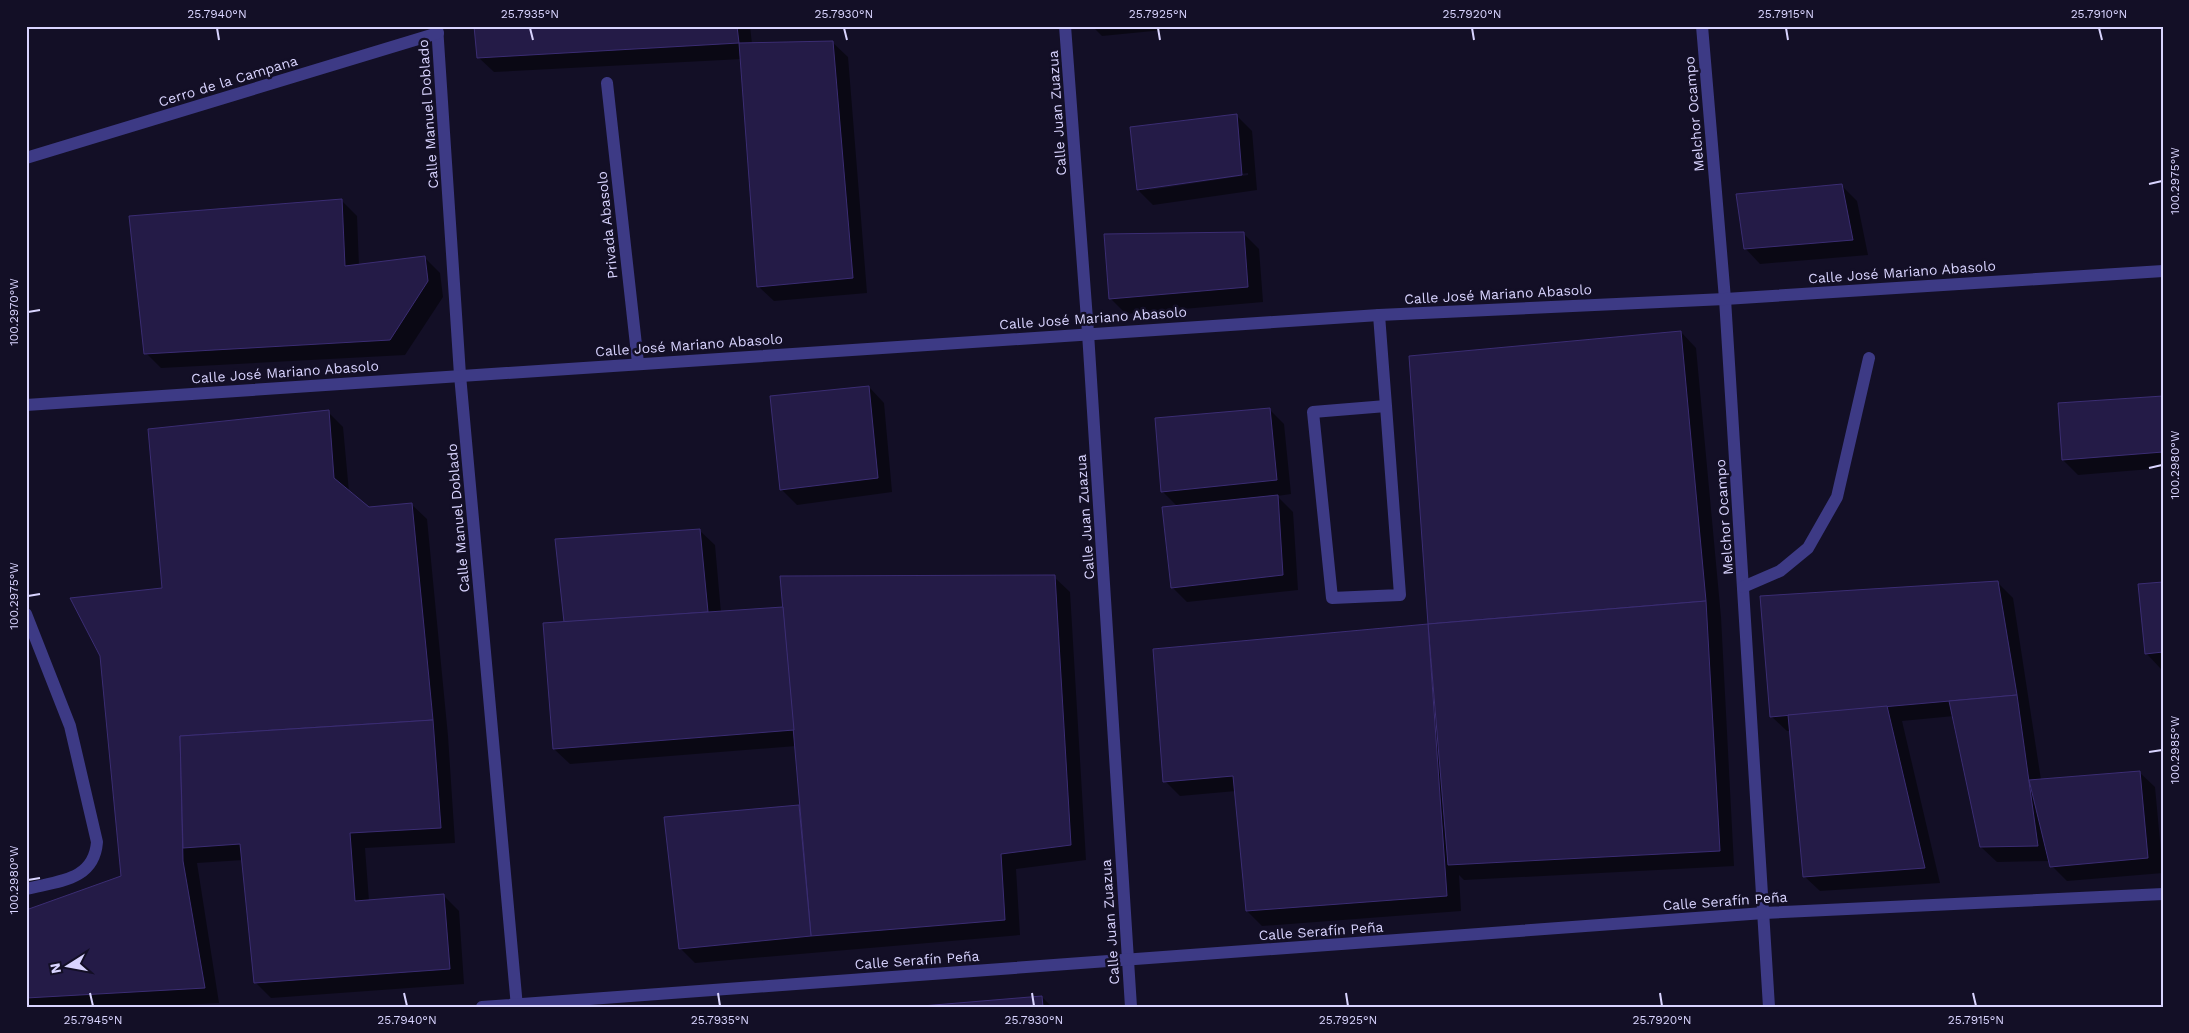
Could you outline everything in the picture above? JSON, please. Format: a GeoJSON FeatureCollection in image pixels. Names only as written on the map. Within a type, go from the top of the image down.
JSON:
{"type":"FeatureCollection","features":[{"type":"Feature","properties":{"kind":"street","name":"Calle Juan Zuazua"},"geometry":{"type":"LineString","coordinates":[[1065,26],[1088,333],[1131,1007]]}},
{"type":"Feature","properties":{"kind":"street","name":"Melchor Ocampo"},"geometry":{"type":"LineString","coordinates":[[1702,26],[1725,299],[1769,1007]]}},
{"type":"Feature","properties":{"kind":"street","name":"Cerro de la Campana"},"geometry":{"type":"LineString","coordinates":[[26,158],[438,30]]}},
{"type":"Feature","properties":{"kind":"street","name":"Calle Manuel Doblado"},"geometry":{"type":"LineString","coordinates":[[438,30],[460,375],[517,1006]]}},
{"type":"Feature","properties":{"kind":"street","name":"Privada Abasolo"},"geometry":{"type":"LineString","coordinates":[[607,83],[638,363]]}},
{"type":"Feature","properties":{"kind":"street","name":"Calle José Mariano Abasolo"},"geometry":{"type":"LineString","coordinates":[[26,404],[1088,333],[1379,315],[1725,299],[2163,270]]}},
{"type":"Feature","properties":{"kind":"street"},"geometry":{"type":"LineString","coordinates":[[1379,315],[1386,406],[1400,595],[1332,598],[1313,412],[1386,406]]}},
{"type":"Feature","properties":{"kind":"street"},"geometry":{"type":"LineString","coordinates":[[1743,587],[1780,571],[1808,548],[1837,497],[1869,358]]}},
{"type":"Feature","properties":{"kind":"street"},"geometry":{"type":"LineString","coordinates":[[26,614],[70,726],[98,842],[96,856],[90,867],[82,874],[26,889]]}},
{"type":"Feature","properties":{"kind":"street","name":"Calle Serafín Peña"},"geometry":{"type":"LineString","coordinates":[[482,1007],[517,1006],[1764,913],[2163,894]]}},
{"type":"Feature","properties":{"kind":"building"},"geometry":{"type":"Polygon","coordinates":[[[474,26],[737,26],[739,43],[477,58],[474,26]]]}},
{"type":"Feature","properties":{"kind":"building"},"geometry":{"type":"Polygon","coordinates":[[[833,41],[853,278],[757,287],[739,43],[833,41]]]}},
{"type":"Feature","properties":{"kind":"building"},"geometry":{"type":"Polygon","coordinates":[[[1237,114],[1242,175],[1137,190],[1130,127],[1237,114]]]}},
{"type":"Feature","properties":{"kind":"building"},"geometry":{"type":"Polygon","coordinates":[[[1842,184],[1853,240],[1744,249],[1736,194],[1842,184]]]}},
{"type":"Feature","properties":{"kind":"building"},"geometry":{"type":"Polygon","coordinates":[[[342,199],[345,266],[425,256],[428,281],[390,340],[144,354],[129,216],[342,199]]]}},
{"type":"Feature","properties":{"kind":"building"},"geometry":{"type":"Polygon","coordinates":[[[1244,232],[1248,287],[1109,299],[1104,234],[1244,232]]]}},
{"type":"Feature","properties":{"kind":"building"},"geometry":{"type":"Polygon","coordinates":[[[1681,331],[1706,601],[1428,624],[1409,356],[1681,331]]]}},
{"type":"Feature","properties":{"kind":"building"},"geometry":{"type":"Polygon","coordinates":[[[869,386],[878,478],[780,490],[770,396],[869,386]]]}},
{"type":"Feature","properties":{"kind":"building"},"geometry":{"type":"Polygon","coordinates":[[[2163,396],[2163,452],[2062,460],[2058,403],[2163,396]]]}},
{"type":"Feature","properties":{"kind":"building"},"geometry":{"type":"Polygon","coordinates":[[[1270,408],[1277,480],[1161,492],[1155,418],[1270,408]]]}},
{"type":"Feature","properties":{"kind":"building"},"geometry":{"type":"Polygon","coordinates":[[[329,410],[334,478],[369,507],[412,503],[433,720],[180,736],[183,861],[205,988],[26,998],[26,910],[121,876],[100,656],[70,598],[162,588],[148,429],[329,410]]]}},
{"type":"Feature","properties":{"kind":"building"},"geometry":{"type":"Polygon","coordinates":[[[1278,495],[1283,575],[1171,588],[1162,507],[1278,495]]]}},
{"type":"Feature","properties":{"kind":"building"},"geometry":{"type":"Polygon","coordinates":[[[700,529],[708,612],[564,622],[555,539],[700,529]]]}},
{"type":"Feature","properties":{"kind":"building"},"geometry":{"type":"Polygon","coordinates":[[[1055,575],[1071,845],[1001,854],[1005,920],[811,936],[780,576],[1055,575]]]}},
{"type":"Feature","properties":{"kind":"building"},"geometry":{"type":"Polygon","coordinates":[[[1998,581],[2017,695],[1770,717],[1760,596],[1998,581]]]}},
{"type":"Feature","properties":{"kind":"building"},"geometry":{"type":"Polygon","coordinates":[[[2163,582],[2163,652],[2145,654],[2138,584],[2163,582]]]}},
{"type":"Feature","properties":{"kind":"building"},"geometry":{"type":"Polygon","coordinates":[[[1706,601],[1720,851],[1448,865],[1428,624],[1706,601]]]}},
{"type":"Feature","properties":{"kind":"building"},"geometry":{"type":"Polygon","coordinates":[[[783,607],[794,730],[553,749],[543,623],[783,607]]]}},
{"type":"Feature","properties":{"kind":"building"},"geometry":{"type":"Polygon","coordinates":[[[1428,624],[1447,896],[1246,911],[1233,776],[1163,782],[1153,649],[1428,624]]]}},
{"type":"Feature","properties":{"kind":"building"},"geometry":{"type":"Polygon","coordinates":[[[2017,695],[2038,846],[1980,847],[1949,701],[2017,695]]]}},
{"type":"Feature","properties":{"kind":"building"},"geometry":{"type":"Polygon","coordinates":[[[1887,706],[1925,868],[1803,877],[1788,715],[1887,706]]]}},
{"type":"Feature","properties":{"kind":"building"},"geometry":{"type":"Polygon","coordinates":[[[433,720],[441,828],[350,833],[355,901],[444,894],[450,969],[254,983],[240,844],[183,848],[180,736],[433,720]]]}},
{"type":"Feature","properties":{"kind":"building"},"geometry":{"type":"Polygon","coordinates":[[[2140,771],[2148,858],[2050,867],[2029,780],[2140,771]]]}},
{"type":"Feature","properties":{"kind":"building"},"geometry":{"type":"Polygon","coordinates":[[[799,805],[811,936],[679,949],[664,817],[799,805]]]}},
{"type":"Feature","properties":{"kind":"building"},"geometry":{"type":"Polygon","coordinates":[[[1042,996],[1043,1007],[910,1007],[1042,996]]]}}]}
